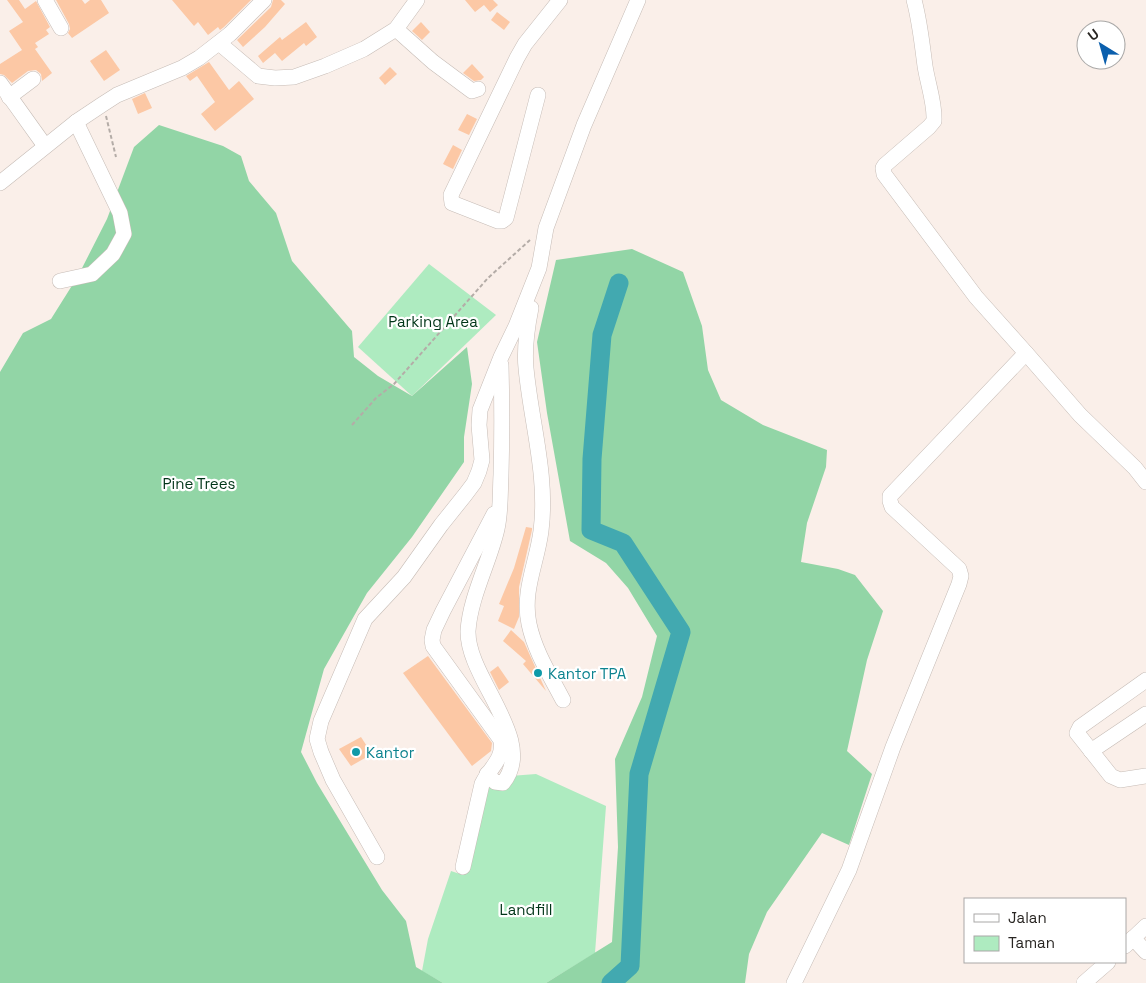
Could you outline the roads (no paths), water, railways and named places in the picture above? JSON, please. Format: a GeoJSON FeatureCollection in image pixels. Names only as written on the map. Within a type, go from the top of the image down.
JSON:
{"type":"FeatureCollection","features":[{"type":"Feature","properties":{"kind":"street"},"geometry":{"type":"LineString","coordinates":[[45,0],[61,28]]}},
{"type":"Feature","properties":{"kind":"street"},"geometry":{"type":"LineString","coordinates":[[0,183],[76,122],[103,104],[118,95],[182,68],[199,58],[243,22],[264,0]]}},
{"type":"Feature","properties":{"kind":"street"},"geometry":{"type":"LineString","coordinates":[[219,43],[258,76],[275,78],[294,76],[325,66],[364,49],[396,29],[416,0]]}},
{"type":"Feature","properties":{"kind":"street"},"geometry":{"type":"LineString","coordinates":[[538,95],[506,218],[498,221],[452,202],[451,196],[517,58],[525,44],[560,0]]}},
{"type":"Feature","properties":{"kind":"street"},"geometry":{"type":"LineString","coordinates":[[563,700],[537,652],[529,623],[526,600],[541,531],[542,508],[537,434],[526,367],[526,334],[546,228],[584,125],[638,0]]}},
{"type":"Feature","properties":{"kind":"street"},"geometry":{"type":"LineString","coordinates":[[914,0],[919,20],[934,121],[885,165],[883,168],[884,174],[976,297],[1080,415],[1135,468],[1146,482]]}},
{"type":"Feature","properties":{"kind":"street"},"geometry":{"type":"LineString","coordinates":[[396,29],[433,62],[472,91],[478,89]]}},
{"type":"Feature","properties":{"kind":"street"},"geometry":{"type":"LineString","coordinates":[[9,97],[33,79]]}},
{"type":"Feature","properties":{"kind":"street"},"geometry":{"type":"LineString","coordinates":[[0,83],[45,146]]}},
{"type":"Feature","properties":{"kind":"street"},"geometry":{"type":"LineString","coordinates":[[60,281],[92,274],[113,254],[124,234],[120,213],[76,122]]}},
{"type":"Feature","properties":{"kind":"street"},"geometry":{"type":"LineString","coordinates":[[377,857],[333,780],[321,752],[317,739],[321,721],[366,619],[404,577],[474,483],[482,460],[479,425],[480,410],[539,268]]}},
{"type":"Feature","properties":{"kind":"street"},"geometry":{"type":"LineString","coordinates":[[794,983],[848,870],[893,748],[961,576],[959,569],[892,507],[890,496],[1026,353]]}},
{"type":"Feature","properties":{"kind":"street"},"geometry":{"type":"LineString","coordinates":[[487,774],[495,782],[503,783],[509,776],[513,758],[512,740],[475,659],[468,631],[475,595],[497,529],[500,503],[502,432],[501,357]]}},
{"type":"Feature","properties":{"kind":"street"},"geometry":{"type":"LineString","coordinates":[[463,867],[482,784],[501,755],[501,740],[433,646],[432,640],[443,611],[500,503]]}},
{"type":"Feature","properties":{"kind":"street"},"geometry":{"type":"LineString","coordinates":[[1146,680],[1078,730],[1077,733],[1111,776],[1120,780],[1146,777]]}},
{"type":"Feature","properties":{"kind":"street"},"geometry":{"type":"LineString","coordinates":[[1091,751],[1146,714]]}},
{"type":"Feature","properties":{"kind":"street"},"geometry":{"type":"LineString","coordinates":[[1146,926],[1129,942],[1146,952]]}},
{"type":"Feature","properties":{"kind":"street"},"geometry":{"type":"LineString","coordinates":[[1084,983],[1107,963]]}},
{"type":"Feature","properties":{"kind":"waterway"},"geometry":{"type":"LineString","coordinates":[[611,983],[630,966],[639,774],[681,632],[623,543],[591,530],[592,459],[602,335],[619,283]]}},
{"type":"Feature","properties":{"kind":"place","name":"Kantor TPA"},"geometry":{"type":"Point","coordinates":[538,673]}},
{"type":"Feature","properties":{"kind":"place","name":"Kantor"},"geometry":{"type":"Point","coordinates":[356,752]}},
{"type":"Feature","properties":{"kind":"park label","name":"Parking Area"},"geometry":{"type":"Point","coordinates":[433,321]}},
{"type":"Feature","properties":{"kind":"park label","name":"Pine Trees"},"geometry":{"type":"Point","coordinates":[199,483]}},
{"type":"Feature","properties":{"kind":"park label","name":"Landfill"},"geometry":{"type":"Point","coordinates":[526,909]}}]}
